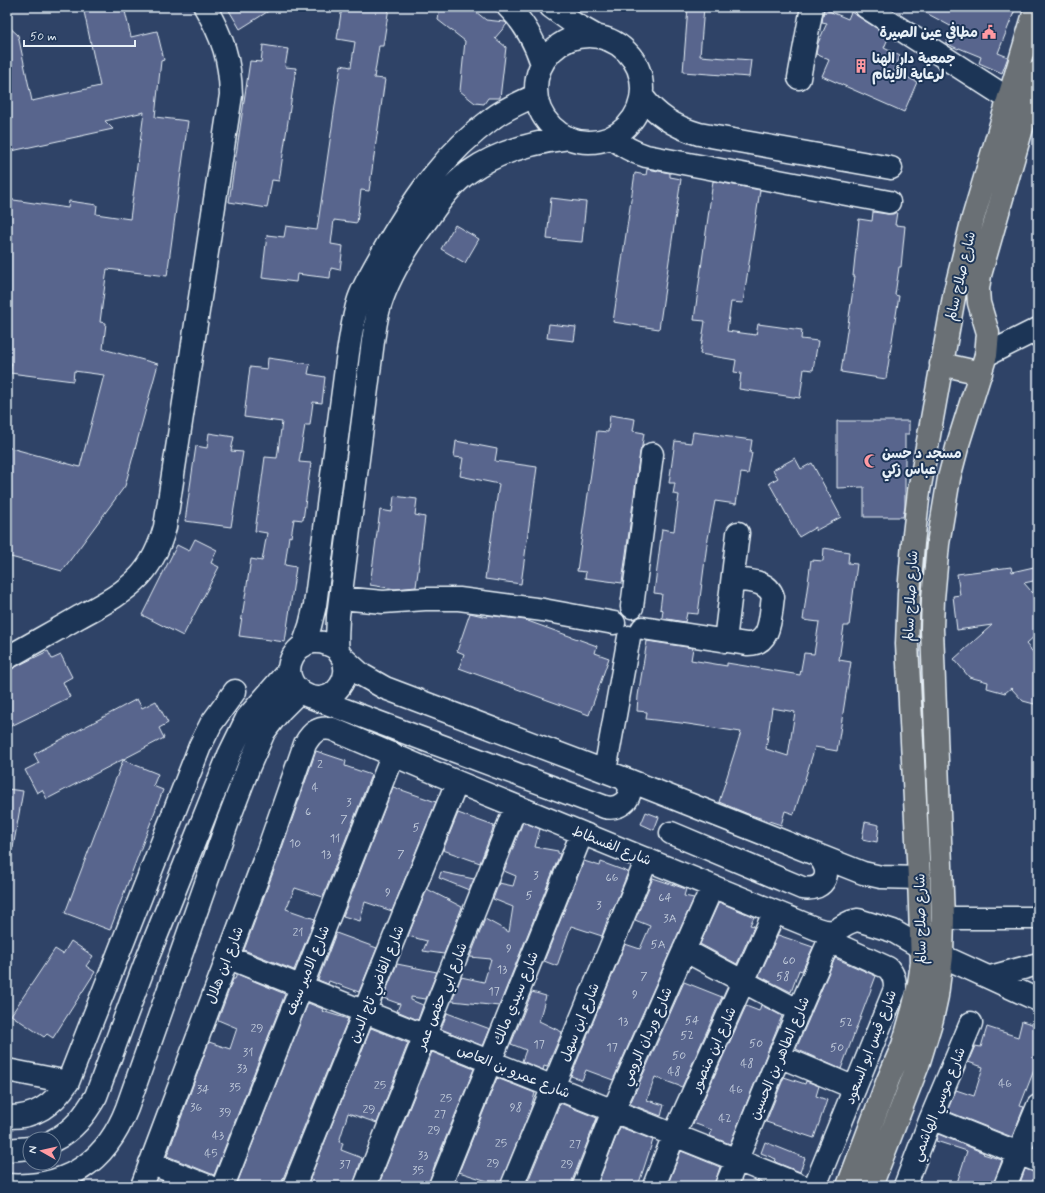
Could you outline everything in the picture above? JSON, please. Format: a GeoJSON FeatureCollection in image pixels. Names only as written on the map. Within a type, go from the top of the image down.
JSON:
{"type":"FeatureCollection","features":[{"type":"Feature","properties":{"kind":"highway","name":"شارع صلاح سالم"},"geometry":{"type":"LineString","coordinates":[[848,1186],[888,1080],[903,1045],[919,984],[922,948],[907,644],[908,593],[920,491],[941,364],[955,291],[971,225],[1036,7]]}},
{"type":"Feature","properties":{"kind":"highway","name":"شارع صلاح سالم"},"geometry":{"type":"LineString","coordinates":[[871,1186],[926,1042],[937,996],[942,956],[943,918],[932,629],[935,566],[949,478],[958,444],[984,364],[988,333],[978,289],[980,275],[1038,72]]}},
{"type":"Feature","properties":{"kind":"highway"},"geometry":{"type":"LineString","coordinates":[[941,364],[984,364]]}},
{"type":"Feature","properties":{"kind":"street"},"geometry":{"type":"LineString","coordinates":[[7,658],[109,600],[127,588],[151,561],[160,544],[165,527],[231,95],[227,54],[220,34],[205,7]]}},
{"type":"Feature","properties":{"kind":"street"},"geometry":{"type":"LineString","coordinates":[[508,7],[526,29],[538,51],[542,64]]}},
{"type":"Feature","properties":{"kind":"street"},"geometry":{"type":"LineString","coordinates":[[551,7],[573,23],[596,36]]}},
{"type":"Feature","properties":{"kind":"street"},"geometry":{"type":"LineString","coordinates":[[799,78],[812,7]]}},
{"type":"Feature","properties":{"kind":"street"},"geometry":{"type":"LineString","coordinates":[[866,7],[1009,99]]}},
{"type":"Feature","properties":{"kind":"street"},"geometry":{"type":"LineString","coordinates":[[585,35],[596,36],[616,42],[632,56],[641,75],[642,96],[640,106],[635,116],[625,128],[612,137],[601,141],[580,142],[559,133],[547,121],[539,106],[536,95],[536,84],[542,64],[548,55],[564,42],[574,37],[585,35]]}},
{"type":"Feature","properties":{"kind":"street"},"geometry":{"type":"LineString","coordinates":[[303,646],[314,610],[354,316],[366,283],[409,208],[424,186],[441,166],[476,131],[495,116],[536,95]]}},
{"type":"Feature","properties":{"kind":"street"},"geometry":{"type":"LineString","coordinates":[[642,96],[650,107],[661,117],[686,130],[699,134],[891,168]]}},
{"type":"Feature","properties":{"kind":"street"},"geometry":{"type":"LineString","coordinates":[[612,137],[632,152],[646,156],[889,202]]}},
{"type":"Feature","properties":{"kind":"street"},"geometry":{"type":"LineString","coordinates":[[7,1185],[38,1185],[53,1182],[74,1172],[94,1159],[105,1148],[118,1129],[150,1044],[228,821],[264,732],[280,710],[306,695],[321,698],[328,696],[335,692],[340,686],[345,672],[340,654],[338,623],[373,341],[380,305],[398,264],[413,239],[450,189],[468,172],[499,156],[551,140],[569,138]]}},
{"type":"Feature","properties":{"kind":"street"},"geometry":{"type":"LineString","coordinates":[[984,364],[1038,329]]}},
{"type":"Feature","properties":{"kind":"street"},"geometry":{"type":"LineString","coordinates":[[351,337],[373,341]]}},
{"type":"Feature","properties":{"kind":"street"},"geometry":{"type":"LineString","coordinates":[[629,629],[615,618],[617,613],[626,607],[632,607],[652,454]]}},
{"type":"Feature","properties":{"kind":"street"},"geometry":{"type":"LineString","coordinates":[[725,641],[738,533]]}},
{"type":"Feature","properties":{"kind":"street"},"geometry":{"type":"LineString","coordinates":[[341,598],[383,602],[425,599],[459,599],[543,610],[629,629],[753,644],[763,639],[768,630],[773,597],[770,590],[764,584],[733,579]]}},
{"type":"Feature","properties":{"kind":"street"},"geometry":{"type":"LineString","coordinates":[[614,774],[629,629]]}},
{"type":"Feature","properties":{"kind":"street"},"geometry":{"type":"LineString","coordinates":[[62,1135],[86,1113],[96,1096],[145,964],[212,794],[238,735],[256,707],[289,670],[293,656],[303,646],[312,642],[321,642],[330,645],[362,675],[385,688],[614,774],[871,875],[919,878]]}},
{"type":"Feature","properties":{"kind":"street"},"geometry":{"type":"LineString","coordinates":[[289,670],[294,686],[306,695],[605,807],[614,808],[624,802],[629,791],[629,785],[614,774]]}},
{"type":"Feature","properties":{"kind":"street"},"geometry":{"type":"LineString","coordinates":[[7,1117],[29,1115],[39,1111],[55,1100],[68,1082],[200,746],[211,724],[235,691]]}},
{"type":"Feature","properties":{"kind":"street","name":"شارع الفسطاط"},"geometry":{"type":"LineString","coordinates":[[305,744],[316,730],[324,727],[332,729],[831,936]]}},
{"type":"Feature","properties":{"kind":"street","name":"شارع ابن هلال"},"geometry":{"type":"LineString","coordinates":[[142,1186],[268,850],[305,744]]}},
{"type":"Feature","properties":{"kind":"street","name":"شارع الامير سيف"},"geometry":{"type":"LineString","coordinates":[[223,1186],[393,754]]}},
{"type":"Feature","properties":{"kind":"street","name":"شارع القاضي تاج الدين"},"geometry":{"type":"LineString","coordinates":[[294,1186],[457,782]]}},
{"type":"Feature","properties":{"kind":"street","name":"شارع ابي حفص عمر"},"geometry":{"type":"LineString","coordinates":[[365,1186],[516,806]]}},
{"type":"Feature","properties":{"kind":"street","name":"شارع سيدي مالك"},"geometry":{"type":"LineString","coordinates":[[440,1186],[582,832]]}},
{"type":"Feature","properties":{"kind":"street"},"geometry":{"type":"LineString","coordinates":[[671,833],[802,888],[816,888],[822,884],[825,878],[827,872],[826,865],[817,855]]}},
{"type":"Feature","properties":{"kind":"street","name":"شارع ابن سهل"},"geometry":{"type":"LineString","coordinates":[[512,1186],[647,859]]}},
{"type":"Feature","properties":{"kind":"street","name":"شارع وردان الرومي"},"geometry":{"type":"LineString","coordinates":[[584,1186],[614,1111],[712,887]]}},
{"type":"Feature","properties":{"kind":"street","name":"شارع ابن منصور"},"geometry":{"type":"LineString","coordinates":[[654,1186],[674,1135],[774,913]]}},
{"type":"Feature","properties":{"kind":"street"},"geometry":{"type":"LineString","coordinates":[[943,918],[1038,918]]}},
{"type":"Feature","properties":{"kind":"street"},"geometry":{"type":"LineString","coordinates":[[831,936],[852,921],[858,920],[893,931],[922,948]]}},
{"type":"Feature","properties":{"kind":"street","name":"شارع الطاهر بن الحسين"},"geometry":{"type":"LineString","coordinates":[[726,1186],[779,1056],[831,936]]}},
{"type":"Feature","properties":{"kind":"street","name":"شارع قيس ابو السعود"},"geometry":{"type":"LineString","coordinates":[[815,1186],[894,989],[895,980],[893,974],[888,968],[831,936]]}},
{"type":"Feature","properties":{"kind":"street"},"geometry":{"type":"LineString","coordinates":[[684,950],[799,1011]]}},
{"type":"Feature","properties":{"kind":"street"},"geometry":{"type":"LineString","coordinates":[[118,954],[145,964]]}},
{"type":"Feature","properties":{"kind":"street"},"geometry":{"type":"LineString","coordinates":[[942,956],[1038,1000]]}},
{"type":"Feature","properties":{"kind":"street","name":"شارع عمرو بن العاص"},"geometry":{"type":"LineString","coordinates":[[227,957],[802,1186]]}},
{"type":"Feature","properties":{"kind":"street"},"geometry":{"type":"LineString","coordinates":[[990,978],[1038,964]]}},
{"type":"Feature","properties":{"kind":"street","name":"شارع موسي الهاشمي"},"geometry":{"type":"LineString","coordinates":[[905,1186],[931,1118],[971,1023]]}},
{"type":"Feature","properties":{"kind":"street"},"geometry":{"type":"LineString","coordinates":[[120,1034],[122,1039],[132,1046],[138,1047],[150,1044]]}},
{"type":"Feature","properties":{"kind":"street"},"geometry":{"type":"LineString","coordinates":[[779,1056],[855,1088]]}},
{"type":"Feature","properties":{"kind":"street"},"geometry":{"type":"LineString","coordinates":[[107,1067],[119,1064],[125,1066],[130,1069],[137,1079]]}},
{"type":"Feature","properties":{"kind":"street"},"geometry":{"type":"LineString","coordinates":[[7,1070],[68,1082]]}},
{"type":"Feature","properties":{"kind":"street"},"geometry":{"type":"LineString","coordinates":[[1005,1186],[1028,1157],[1038,1106]]}},
{"type":"Feature","properties":{"kind":"street"},"geometry":{"type":"LineString","coordinates":[[931,1118],[1028,1157]]}},
{"type":"Feature","properties":{"kind":"street"},"geometry":{"type":"LineString","coordinates":[[7,1150],[22,1149]]}},
{"type":"Feature","properties":{"kind":"street"},"geometry":{"type":"LineString","coordinates":[[150,1163],[208,1186]]}},
{"type":"Feature","properties":{"kind":"building"},"geometry":{"type":"Polygon","coordinates":[[[83,7],[124,7],[131,37],[157,31],[164,60],[161,61],[155,117],[188,121],[167,276],[107,269],[100,322],[106,323],[103,349],[158,364],[125,486],[62,571],[7,556],[7,447],[80,467],[104,375],[74,371],[73,381],[10,373],[12,363],[7,363],[7,199],[68,208],[69,201],[97,205],[96,214],[130,219],[144,112],[105,121],[113,129],[7,152],[7,25],[18,35],[32,101],[100,86],[83,7]]]}},
{"type":"Feature","properties":{"kind":"building"},"geometry":{"type":"Polygon","coordinates":[[[227,7],[275,7],[240,29],[227,7]]]}},
{"type":"Feature","properties":{"kind":"building"},"geometry":{"type":"Polygon","coordinates":[[[342,7],[389,7],[383,46],[379,46],[374,78],[385,79],[369,191],[361,190],[357,223],[334,220],[331,244],[343,246],[340,270],[331,268],[330,278],[297,274],[296,282],[262,278],[267,235],[284,237],[286,226],[317,230],[341,65],[351,67],[355,42],[337,39],[342,7]]]}},
{"type":"Feature","properties":{"kind":"building"},"geometry":{"type":"Polygon","coordinates":[[[440,7],[470,7],[486,20],[505,22],[507,24],[495,38],[506,47],[500,98],[488,98],[484,104],[475,103],[460,91],[465,41],[438,20],[440,7]]]}},
{"type":"Feature","properties":{"kind":"building"},"geometry":{"type":"Polygon","coordinates":[[[688,7],[704,7],[700,56],[751,60],[749,77],[683,72],[688,7]]]}},
{"type":"Feature","properties":{"kind":"building"},"geometry":{"type":"Polygon","coordinates":[[[915,7],[1016,7],[998,53],[1008,57],[1002,73],[979,63],[981,57],[946,43],[954,28],[915,7]]]}},
{"type":"Feature","properties":{"kind":"building","name":"جمعية دار الهنا لرعاية الأيتام"},"geometry":{"type":"Polygon","coordinates":[[[824,9],[848,19],[851,12],[889,36],[884,48],[900,56],[894,71],[917,82],[904,112],[822,76],[829,60],[816,54],[818,43],[827,23],[822,22],[824,9]]]}},
{"type":"Feature","properties":{"kind":"building"},"geometry":{"type":"Polygon","coordinates":[[[263,45],[288,49],[285,67],[296,68],[279,181],[272,180],[267,208],[229,202],[250,61],[261,62],[263,45]]]}},
{"type":"Feature","properties":{"kind":"building"},"geometry":{"type":"Polygon","coordinates":[[[647,169],[670,173],[670,177],[681,179],[659,329],[613,322],[635,173],[646,175],[647,169]]]}},
{"type":"Feature","properties":{"kind":"building"},"geometry":{"type":"Polygon","coordinates":[[[713,181],[760,190],[743,303],[731,302],[727,331],[756,335],[758,324],[802,330],[801,339],[818,341],[813,370],[804,369],[800,398],[739,389],[741,373],[734,372],[736,360],[700,354],[705,321],[694,320],[713,181]]]}},
{"type":"Feature","properties":{"kind":"building"},"geometry":{"type":"Polygon","coordinates":[[[551,198],[586,202],[582,242],[547,239],[551,198]]]}},
{"type":"Feature","properties":{"kind":"building"},"geometry":{"type":"Polygon","coordinates":[[[873,212],[893,214],[897,212],[895,225],[905,226],[901,267],[899,267],[895,295],[899,296],[886,379],[841,372],[855,276],[853,276],[859,219],[872,221],[873,212]]]}},
{"type":"Feature","properties":{"kind":"building"},"geometry":{"type":"Polygon","coordinates":[[[455,225],[479,239],[465,263],[441,249],[455,225]]]}},
{"type":"Feature","properties":{"kind":"building"},"geometry":{"type":"Polygon","coordinates":[[[549,324],[576,327],[574,341],[547,338],[549,324]]]}},
{"type":"Feature","properties":{"kind":"building"},"geometry":{"type":"Polygon","coordinates":[[[268,358],[310,364],[308,374],[325,377],[322,403],[313,402],[310,425],[305,425],[299,462],[311,463],[303,520],[294,519],[291,537],[289,536],[285,565],[296,567],[285,642],[239,636],[251,559],[262,561],[267,533],[255,531],[265,457],[277,458],[282,422],[244,417],[250,367],[267,369],[268,358]]]}},
{"type":"Feature","properties":{"kind":"building"},"geometry":{"type":"Polygon","coordinates":[[[610,415],[635,419],[633,431],[644,433],[640,452],[622,583],[585,578],[586,572],[577,571],[597,431],[608,432],[610,415]]]}},
{"type":"Feature","properties":{"kind":"building","name":"مسجد د حسن عباس زكي"},"geometry":{"type":"Polygon","coordinates":[[[837,421],[909,421],[909,434],[905,434],[905,507],[903,517],[864,517],[864,487],[837,488],[837,421]]]}},
{"type":"Feature","properties":{"kind":"building"},"geometry":{"type":"Polygon","coordinates":[[[693,432],[752,440],[750,453],[752,453],[748,474],[741,473],[736,504],[715,501],[707,544],[698,614],[687,613],[685,622],[662,618],[663,610],[660,609],[662,594],[654,593],[662,529],[674,531],[679,495],[673,494],[675,483],[669,483],[675,441],[691,443],[693,432]]]}},
{"type":"Feature","properties":{"kind":"building"},"geometry":{"type":"Polygon","coordinates":[[[209,433],[234,437],[231,451],[243,452],[231,527],[185,521],[196,446],[207,448],[209,433]]]}},
{"type":"Feature","properties":{"kind":"building"},"geometry":{"type":"Polygon","coordinates":[[[456,441],[497,449],[495,461],[537,467],[521,584],[485,579],[499,484],[460,476],[463,458],[454,457],[456,441]]]}},
{"type":"Feature","properties":{"kind":"building"},"geometry":{"type":"Polygon","coordinates":[[[795,458],[801,469],[812,463],[841,517],[815,531],[816,527],[799,537],[769,483],[778,478],[773,470],[795,458]]]}},
{"type":"Feature","properties":{"kind":"building"},"geometry":{"type":"Polygon","coordinates":[[[394,496],[417,499],[415,515],[425,517],[416,587],[395,589],[370,585],[380,510],[392,512],[394,496]]]}},
{"type":"Feature","properties":{"kind":"building"},"geometry":{"type":"Polygon","coordinates":[[[195,539],[217,550],[211,563],[219,567],[183,636],[142,615],[177,545],[189,551],[195,539]]]}},
{"type":"Feature","properties":{"kind":"building"},"geometry":{"type":"Polygon","coordinates":[[[824,548],[849,552],[848,563],[857,564],[849,626],[844,626],[839,660],[851,662],[837,751],[815,747],[794,814],[785,811],[781,825],[719,802],[741,732],[646,719],[647,712],[637,711],[638,696],[647,641],[693,648],[691,660],[727,666],[727,663],[800,675],[804,653],[814,654],[819,622],[803,620],[811,560],[823,561],[824,548]],[[772,708],[766,749],[788,756],[795,712],[772,708]]]}},
{"type":"Feature","properties":{"kind":"building"},"geometry":{"type":"Polygon","coordinates":[[[1038,566],[1038,580],[1024,583],[1038,599],[1038,633],[1026,644],[1038,658],[1038,705],[1023,701],[1011,688],[1005,693],[987,688],[988,682],[969,677],[954,659],[992,625],[957,630],[953,596],[960,595],[957,574],[1011,567],[1012,572],[1038,566]]]}},
{"type":"Feature","properties":{"kind":"building"},"geometry":{"type":"Polygon","coordinates":[[[470,613],[487,617],[487,615],[525,620],[597,646],[595,653],[609,658],[589,715],[459,668],[464,654],[457,651],[470,613]]]}},
{"type":"Feature","properties":{"kind":"building"},"geometry":{"type":"Polygon","coordinates":[[[48,651],[52,659],[61,655],[72,677],[63,682],[70,697],[7,728],[7,671],[48,651]]]}},
{"type":"Feature","properties":{"kind":"building"},"geometry":{"type":"Polygon","coordinates":[[[137,699],[142,708],[156,701],[168,723],[159,728],[164,738],[47,799],[42,790],[37,793],[25,770],[39,763],[34,754],[137,699]]]}},
{"type":"Feature","properties":{"kind":"building"},"geometry":{"type":"Polygon","coordinates":[[[316,751],[346,761],[345,766],[371,775],[323,897],[295,888],[286,909],[315,919],[294,970],[244,950],[316,751]]]}},
{"type":"Feature","properties":{"kind":"building"},"geometry":{"type":"Polygon","coordinates":[[[123,760],[158,774],[153,786],[163,790],[110,930],[65,913],[123,760]]]}},
{"type":"Feature","properties":{"kind":"building"},"geometry":{"type":"Polygon","coordinates":[[[393,787],[436,802],[392,911],[365,902],[360,921],[343,916],[393,787]]]}},
{"type":"Feature","properties":{"kind":"building"},"geometry":{"type":"Polygon","coordinates":[[[7,789],[23,791],[13,848],[7,847],[7,789]]]}},
{"type":"Feature","properties":{"kind":"building"},"geometry":{"type":"Polygon","coordinates":[[[646,812],[659,817],[654,830],[641,824],[646,812]]]}},
{"type":"Feature","properties":{"kind":"building"},"geometry":{"type":"Polygon","coordinates":[[[458,813],[494,826],[480,863],[443,850],[458,813]]]}},
{"type":"Feature","properties":{"kind":"building"},"geometry":{"type":"Polygon","coordinates":[[[523,822],[540,829],[535,847],[558,851],[560,854],[499,1006],[452,1001],[461,977],[484,982],[491,959],[470,957],[485,919],[509,932],[513,907],[493,899],[499,883],[513,886],[516,876],[504,871],[523,822]]]}},
{"type":"Feature","properties":{"kind":"building"},"geometry":{"type":"Polygon","coordinates":[[[865,822],[879,825],[877,842],[862,839],[865,822]]]}},
{"type":"Feature","properties":{"kind":"building"},"geometry":{"type":"Polygon","coordinates":[[[584,861],[600,866],[601,862],[628,872],[613,910],[611,909],[602,936],[571,926],[557,966],[544,961],[584,861]]]}},
{"type":"Feature","properties":{"kind":"building"},"geometry":{"type":"Polygon","coordinates":[[[441,872],[474,879],[469,890],[439,878],[441,872]]]}},
{"type":"Feature","properties":{"kind":"building"},"geometry":{"type":"Polygon","coordinates":[[[653,878],[686,889],[684,896],[694,898],[613,1080],[586,1070],[582,1080],[571,1076],[625,944],[640,949],[650,926],[635,920],[653,878]]]}},
{"type":"Feature","properties":{"kind":"building"},"geometry":{"type":"Polygon","coordinates":[[[427,889],[462,907],[444,954],[423,951],[427,941],[408,936],[427,889]]]}},
{"type":"Feature","properties":{"kind":"building"},"geometry":{"type":"Polygon","coordinates":[[[719,902],[754,917],[750,925],[754,926],[737,964],[700,944],[719,902]]]}},
{"type":"Feature","properties":{"kind":"building"},"geometry":{"type":"Polygon","coordinates":[[[336,933],[377,948],[359,992],[329,981],[328,984],[318,980],[336,933]]]}},
{"type":"Feature","properties":{"kind":"building"},"geometry":{"type":"Polygon","coordinates":[[[778,935],[813,947],[802,971],[799,970],[791,992],[759,976],[778,935]]]}},
{"type":"Feature","properties":{"kind":"building"},"geometry":{"type":"Polygon","coordinates":[[[71,941],[93,956],[86,966],[95,972],[53,1038],[47,1034],[44,1037],[11,1015],[55,949],[63,954],[71,941]]]}},
{"type":"Feature","properties":{"kind":"building"},"geometry":{"type":"Polygon","coordinates":[[[835,958],[876,976],[841,1069],[796,1049],[835,958]]]}},
{"type":"Feature","properties":{"kind":"building"},"geometry":{"type":"Polygon","coordinates":[[[397,964],[437,972],[426,999],[411,997],[411,1000],[423,1005],[418,1020],[397,1011],[400,1004],[383,998],[397,964]]]}},
{"type":"Feature","properties":{"kind":"building"},"geometry":{"type":"Polygon","coordinates":[[[237,974],[285,994],[214,1175],[167,1156],[209,1042],[230,1049],[237,1028],[218,1020],[233,979],[235,979],[237,974]]]}},
{"type":"Feature","properties":{"kind":"building"},"geometry":{"type":"Polygon","coordinates":[[[684,982],[722,997],[682,1087],[655,1077],[647,1100],[664,1105],[661,1116],[630,1104],[684,982]]]}},
{"type":"Feature","properties":{"kind":"building"},"geometry":{"type":"Polygon","coordinates":[[[532,992],[546,996],[539,1021],[562,1032],[547,1067],[544,1066],[543,1070],[522,1061],[526,1050],[511,1044],[532,992]]]}},
{"type":"Feature","properties":{"kind":"building"},"geometry":{"type":"Polygon","coordinates":[[[308,1003],[323,1009],[322,1011],[348,1019],[282,1181],[282,1186],[236,1186],[308,1003]]]}},
{"type":"Feature","properties":{"kind":"building"},"geometry":{"type":"Polygon","coordinates":[[[761,1005],[782,1016],[730,1144],[710,1136],[712,1130],[693,1123],[746,1006],[759,1011],[761,1005]]]}},
{"type":"Feature","properties":{"kind":"building"},"geometry":{"type":"Polygon","coordinates":[[[447,1013],[490,1029],[483,1046],[441,1029],[447,1013]]]}},
{"type":"Feature","properties":{"kind":"building"},"geometry":{"type":"Polygon","coordinates":[[[1022,1021],[1038,1026],[1038,1060],[1020,1106],[1024,1107],[1012,1137],[947,1111],[956,1090],[974,1096],[983,1067],[968,1062],[975,1046],[981,1047],[987,1027],[1018,1037],[1022,1021]]]}},
{"type":"Feature","properties":{"kind":"building"},"geometry":{"type":"Polygon","coordinates":[[[371,1028],[408,1043],[377,1123],[348,1113],[339,1142],[343,1143],[341,1150],[362,1158],[353,1186],[307,1186],[371,1028]]]}},
{"type":"Feature","properties":{"kind":"building"},"geometry":{"type":"Polygon","coordinates":[[[432,1052],[474,1069],[435,1164],[428,1186],[378,1186],[432,1052]]]}},
{"type":"Feature","properties":{"kind":"building"},"geometry":{"type":"Polygon","coordinates":[[[784,1077],[805,1084],[806,1081],[819,1086],[816,1096],[827,1100],[814,1138],[766,1122],[784,1077]]]}},
{"type":"Feature","properties":{"kind":"building"},"geometry":{"type":"Polygon","coordinates":[[[497,1078],[535,1093],[530,1111],[500,1185],[459,1172],[497,1078]]]}},
{"type":"Feature","properties":{"kind":"building"},"geometry":{"type":"Polygon","coordinates":[[[560,1103],[597,1118],[572,1181],[572,1186],[526,1186],[560,1103]]]}},
{"type":"Feature","properties":{"kind":"building"},"geometry":{"type":"Polygon","coordinates":[[[620,1127],[653,1140],[638,1186],[597,1186],[620,1127]]]}},
{"type":"Feature","properties":{"kind":"building"},"geometry":{"type":"Polygon","coordinates":[[[938,1134],[984,1153],[983,1154],[1002,1160],[993,1186],[956,1186],[967,1151],[936,1141],[938,1134]]]}},
{"type":"Feature","properties":{"kind":"building"},"geometry":{"type":"Polygon","coordinates":[[[765,1142],[805,1158],[800,1172],[775,1162],[776,1159],[761,1153],[765,1142]]]}},
{"type":"Feature","properties":{"kind":"building"},"geometry":{"type":"Polygon","coordinates":[[[681,1151],[720,1167],[714,1186],[667,1186],[681,1151]]]}},
{"type":"Feature","properties":{"kind":"building"},"geometry":{"type":"Polygon","coordinates":[[[1025,1169],[1038,1173],[1038,1186],[1019,1186],[1025,1169]]]}},
{"type":"Feature","properties":{"kind":"place","name":"مطافي عين الصيرة"},"geometry":{"type":"Point","coordinates":[989,32]}},
{"type":"Feature","properties":{"kind":"place","name":"جمعية دار الهنا لرعاية الأيتام"},"geometry":{"type":"Point","coordinates":[861,66]}},
{"type":"Feature","properties":{"kind":"place","name":"مسجد د حسن عباس زكي"},"geometry":{"type":"Point","coordinates":[871,461]}}]}
